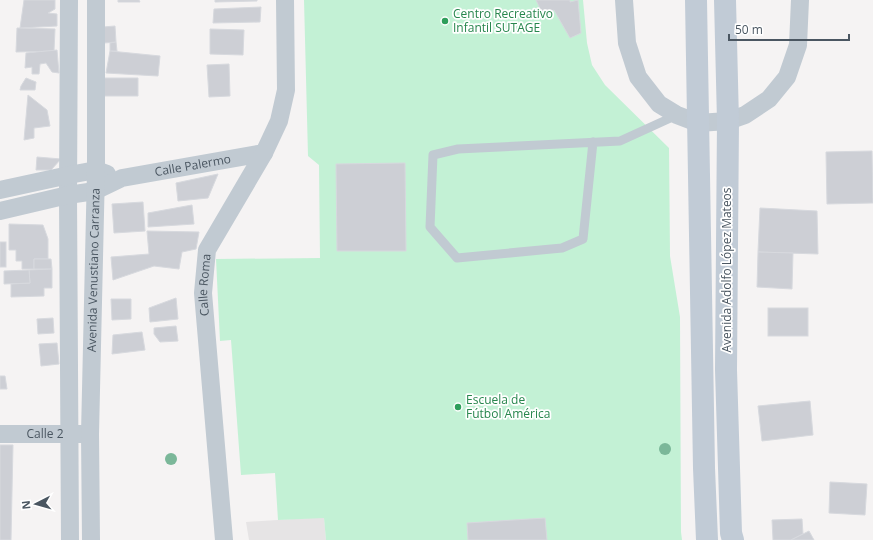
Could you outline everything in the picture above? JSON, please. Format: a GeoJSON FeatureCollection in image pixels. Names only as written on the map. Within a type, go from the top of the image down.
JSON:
{"type":"FeatureCollection","features":[{"type":"Feature","properties":{"kind":"main road","name":"Avenida Adolfo López Mateos"},"geometry":{"type":"LineString","coordinates":[[696,0],[707,538]]}},
{"type":"Feature","properties":{"kind":"main road","name":"Avenida Adolfo López Mateos"},"geometry":{"type":"LineString","coordinates":[[725,0],[728,121],[726,370],[732,537]]}},
{"type":"Feature","properties":{"kind":"main road"},"geometry":{"type":"LineString","coordinates":[[707,538],[732,537]]}},
{"type":"Feature","properties":{"kind":"street","name":"Avenida Venustiano Carranza"},"geometry":{"type":"LineString","coordinates":[[69,0],[68,195],[70,540]]}},
{"type":"Feature","properties":{"kind":"street","name":"Avenida Venustiano Carranza"},"geometry":{"type":"LineString","coordinates":[[90,540],[90,434],[96,170],[96,0]]}},
{"type":"Feature","properties":{"kind":"street","name":"Calle Roma"},"geometry":{"type":"LineString","coordinates":[[224,540],[203,293],[207,250],[264,153],[279,121],[286,90],[285,0]]}},
{"type":"Feature","properties":{"kind":"street"},"geometry":{"type":"LineString","coordinates":[[624,0],[628,43],[638,77],[659,104],[677,115],[698,123],[728,121],[746,115],[769,99],[787,77],[798,45],[800,0]]}},
{"type":"Feature","properties":{"kind":"street","name":"Calle Palermo"},"geometry":{"type":"LineString","coordinates":[[0,211],[68,195],[95,191],[122,178],[264,153]]}},
{"type":"Feature","properties":{"kind":"street","name":"Calle Palermo"},"geometry":{"type":"LineString","coordinates":[[0,190],[96,170],[122,178]]}},
{"type":"Feature","properties":{"kind":"street","name":"Calle 2"},"geometry":{"type":"LineString","coordinates":[[0,434],[90,434]]}},
{"type":"Feature","properties":{"kind":"lane"},"geometry":{"type":"LineString","coordinates":[[593,142],[583,239],[562,248],[457,258],[430,227],[433,154],[458,149],[593,142],[620,141],[677,115]]}},
{"type":"Feature","properties":{"kind":"shaded area"},"geometry":{"type":"Polygon","coordinates":[[[324,517],[326,540],[249,540],[246,522],[324,517]]]}},
{"type":"Feature","properties":{"kind":"green space"},"geometry":{"type":"Polygon","coordinates":[[[304,0],[583,0],[587,43],[592,65],[605,85],[669,148],[670,256],[680,317],[682,540],[326,540],[324,518],[278,520],[275,473],[241,475],[231,340],[220,341],[216,259],[320,258],[319,165],[308,156],[304,0]]]}},
{"type":"Feature","properties":{"kind":"building"},"geometry":{"type":"Polygon","coordinates":[[[24,0],[55,0],[55,9],[48,13],[57,14],[57,26],[20,28],[24,0]]]}},
{"type":"Feature","properties":{"kind":"building"},"geometry":{"type":"Polygon","coordinates":[[[118,0],[139,0],[140,2],[118,2],[118,0]]]}},
{"type":"Feature","properties":{"kind":"building"},"geometry":{"type":"Polygon","coordinates":[[[215,0],[257,0],[257,1],[215,2],[215,0]]]}},
{"type":"Feature","properties":{"kind":"building"},"geometry":{"type":"Polygon","coordinates":[[[536,0],[570,0],[570,2],[578,0],[581,33],[570,38],[554,10],[543,15],[536,0]]]}},
{"type":"Feature","properties":{"kind":"building"},"geometry":{"type":"Polygon","coordinates":[[[261,7],[260,22],[213,23],[214,9],[261,7]]]}},
{"type":"Feature","properties":{"kind":"building"},"geometry":{"type":"Polygon","coordinates":[[[115,26],[116,42],[104,43],[103,27],[115,26]]]}},
{"type":"Feature","properties":{"kind":"building"},"geometry":{"type":"Polygon","coordinates":[[[17,28],[55,29],[54,51],[16,52],[17,28]]]}},
{"type":"Feature","properties":{"kind":"building"},"geometry":{"type":"Polygon","coordinates":[[[210,29],[244,30],[243,55],[210,54],[210,29]]]}},
{"type":"Feature","properties":{"kind":"building"},"geometry":{"type":"Polygon","coordinates":[[[116,42],[117,51],[110,51],[110,43],[116,42]]]}},
{"type":"Feature","properties":{"kind":"building"},"geometry":{"type":"Polygon","coordinates":[[[57,50],[59,73],[52,72],[46,63],[40,64],[39,74],[32,74],[32,67],[25,68],[26,53],[57,50]]]}},
{"type":"Feature","properties":{"kind":"building"},"geometry":{"type":"Polygon","coordinates":[[[110,51],[160,56],[158,76],[106,73],[110,51]]]}},
{"type":"Feature","properties":{"kind":"building"},"geometry":{"type":"Polygon","coordinates":[[[229,64],[230,96],[209,97],[207,65],[229,64]]]}},
{"type":"Feature","properties":{"kind":"building"},"geometry":{"type":"Polygon","coordinates":[[[26,78],[36,82],[35,90],[20,90],[26,78]]]}},
{"type":"Feature","properties":{"kind":"building"},"geometry":{"type":"Polygon","coordinates":[[[104,78],[138,78],[138,96],[103,96],[104,78]]]}},
{"type":"Feature","properties":{"kind":"building"},"geometry":{"type":"Polygon","coordinates":[[[28,95],[47,110],[50,126],[34,128],[34,138],[24,140],[28,95]]]}},
{"type":"Feature","properties":{"kind":"building"},"geometry":{"type":"Polygon","coordinates":[[[872,151],[873,203],[827,204],[826,152],[872,151]]]}},
{"type":"Feature","properties":{"kind":"building"},"geometry":{"type":"Polygon","coordinates":[[[37,157],[61,159],[51,170],[36,170],[37,157]]]}},
{"type":"Feature","properties":{"kind":"building"},"geometry":{"type":"Polygon","coordinates":[[[405,163],[406,251],[337,251],[336,164],[405,163]]]}},
{"type":"Feature","properties":{"kind":"building"},"geometry":{"type":"Polygon","coordinates":[[[218,174],[208,198],[178,201],[176,183],[218,174]]]}},
{"type":"Feature","properties":{"kind":"building"},"geometry":{"type":"Polygon","coordinates":[[[143,202],[145,231],[114,233],[112,204],[143,202]]]}},
{"type":"Feature","properties":{"kind":"building"},"geometry":{"type":"Polygon","coordinates":[[[192,205],[194,224],[148,227],[148,213],[192,205]]]}},
{"type":"Feature","properties":{"kind":"building"},"geometry":{"type":"Polygon","coordinates":[[[760,208],[817,211],[818,254],[758,252],[760,208]]]}},
{"type":"Feature","properties":{"kind":"building"},"geometry":{"type":"Polygon","coordinates":[[[9,224],[43,225],[48,239],[48,259],[34,259],[34,269],[22,269],[22,261],[16,261],[16,250],[9,250],[9,224]]]}},
{"type":"Feature","properties":{"kind":"building"},"geometry":{"type":"Polygon","coordinates":[[[147,231],[199,232],[196,249],[182,252],[179,269],[154,266],[113,280],[111,257],[149,254],[147,231]]]}},
{"type":"Feature","properties":{"kind":"building"},"geometry":{"type":"Polygon","coordinates":[[[0,242],[6,242],[6,267],[0,267],[0,242]]]}},
{"type":"Feature","properties":{"kind":"building"},"geometry":{"type":"Polygon","coordinates":[[[758,252],[793,253],[792,289],[757,287],[758,252]]]}},
{"type":"Feature","properties":{"kind":"building"},"geometry":{"type":"Polygon","coordinates":[[[34,259],[51,259],[52,269],[34,269],[34,259]]]}},
{"type":"Feature","properties":{"kind":"building"},"geometry":{"type":"Polygon","coordinates":[[[52,269],[52,288],[44,288],[44,296],[11,297],[11,284],[30,283],[29,270],[52,269]]]}},
{"type":"Feature","properties":{"kind":"building"},"geometry":{"type":"Polygon","coordinates":[[[29,270],[30,283],[4,284],[4,271],[29,270]]]}},
{"type":"Feature","properties":{"kind":"building"},"geometry":{"type":"Polygon","coordinates":[[[176,298],[178,319],[150,322],[149,308],[176,298]]]}},
{"type":"Feature","properties":{"kind":"building"},"geometry":{"type":"Polygon","coordinates":[[[111,299],[131,299],[131,319],[112,320],[111,299]]]}},
{"type":"Feature","properties":{"kind":"building"},"geometry":{"type":"Polygon","coordinates":[[[768,308],[808,308],[808,336],[768,336],[768,308]]]}},
{"type":"Feature","properties":{"kind":"building"},"geometry":{"type":"Polygon","coordinates":[[[53,318],[54,333],[38,334],[37,319],[53,318]]]}},
{"type":"Feature","properties":{"kind":"building"},"geometry":{"type":"Polygon","coordinates":[[[176,326],[178,341],[160,342],[154,334],[154,328],[176,326]]]}},
{"type":"Feature","properties":{"kind":"building"},"geometry":{"type":"Polygon","coordinates":[[[142,332],[145,350],[112,354],[113,335],[142,332]]]}},
{"type":"Feature","properties":{"kind":"building"},"geometry":{"type":"Polygon","coordinates":[[[57,343],[59,364],[41,366],[39,344],[57,343]]]}},
{"type":"Feature","properties":{"kind":"building"},"geometry":{"type":"Polygon","coordinates":[[[0,376],[5,376],[7,389],[0,389],[0,376]]]}},
{"type":"Feature","properties":{"kind":"building"},"geometry":{"type":"Polygon","coordinates":[[[810,401],[813,435],[762,441],[758,406],[810,401]]]}},
{"type":"Feature","properties":{"kind":"building"},"geometry":{"type":"Polygon","coordinates":[[[0,445],[13,445],[11,540],[0,540],[0,445]]]}},
{"type":"Feature","properties":{"kind":"building"},"geometry":{"type":"Polygon","coordinates":[[[830,482],[867,484],[865,515],[829,513],[830,482]]]}},
{"type":"Feature","properties":{"kind":"building"},"geometry":{"type":"Polygon","coordinates":[[[545,518],[547,540],[468,540],[467,523],[545,518]]]}},
{"type":"Feature","properties":{"kind":"building"},"geometry":{"type":"Polygon","coordinates":[[[802,519],[803,534],[791,540],[773,540],[772,520],[802,519]]]}},
{"type":"Feature","properties":{"kind":"building"},"geometry":{"type":"Polygon","coordinates":[[[809,531],[814,540],[791,540],[809,531]]]}},
{"type":"Feature","properties":{"kind":"place","name":"Centro Recreativo Infantil SUTAGE"},"geometry":{"type":"Point","coordinates":[445,21]}},
{"type":"Feature","properties":{"kind":"place","name":"Escuela de Fútbol América"},"geometry":{"type":"Point","coordinates":[458,407]}}]}
